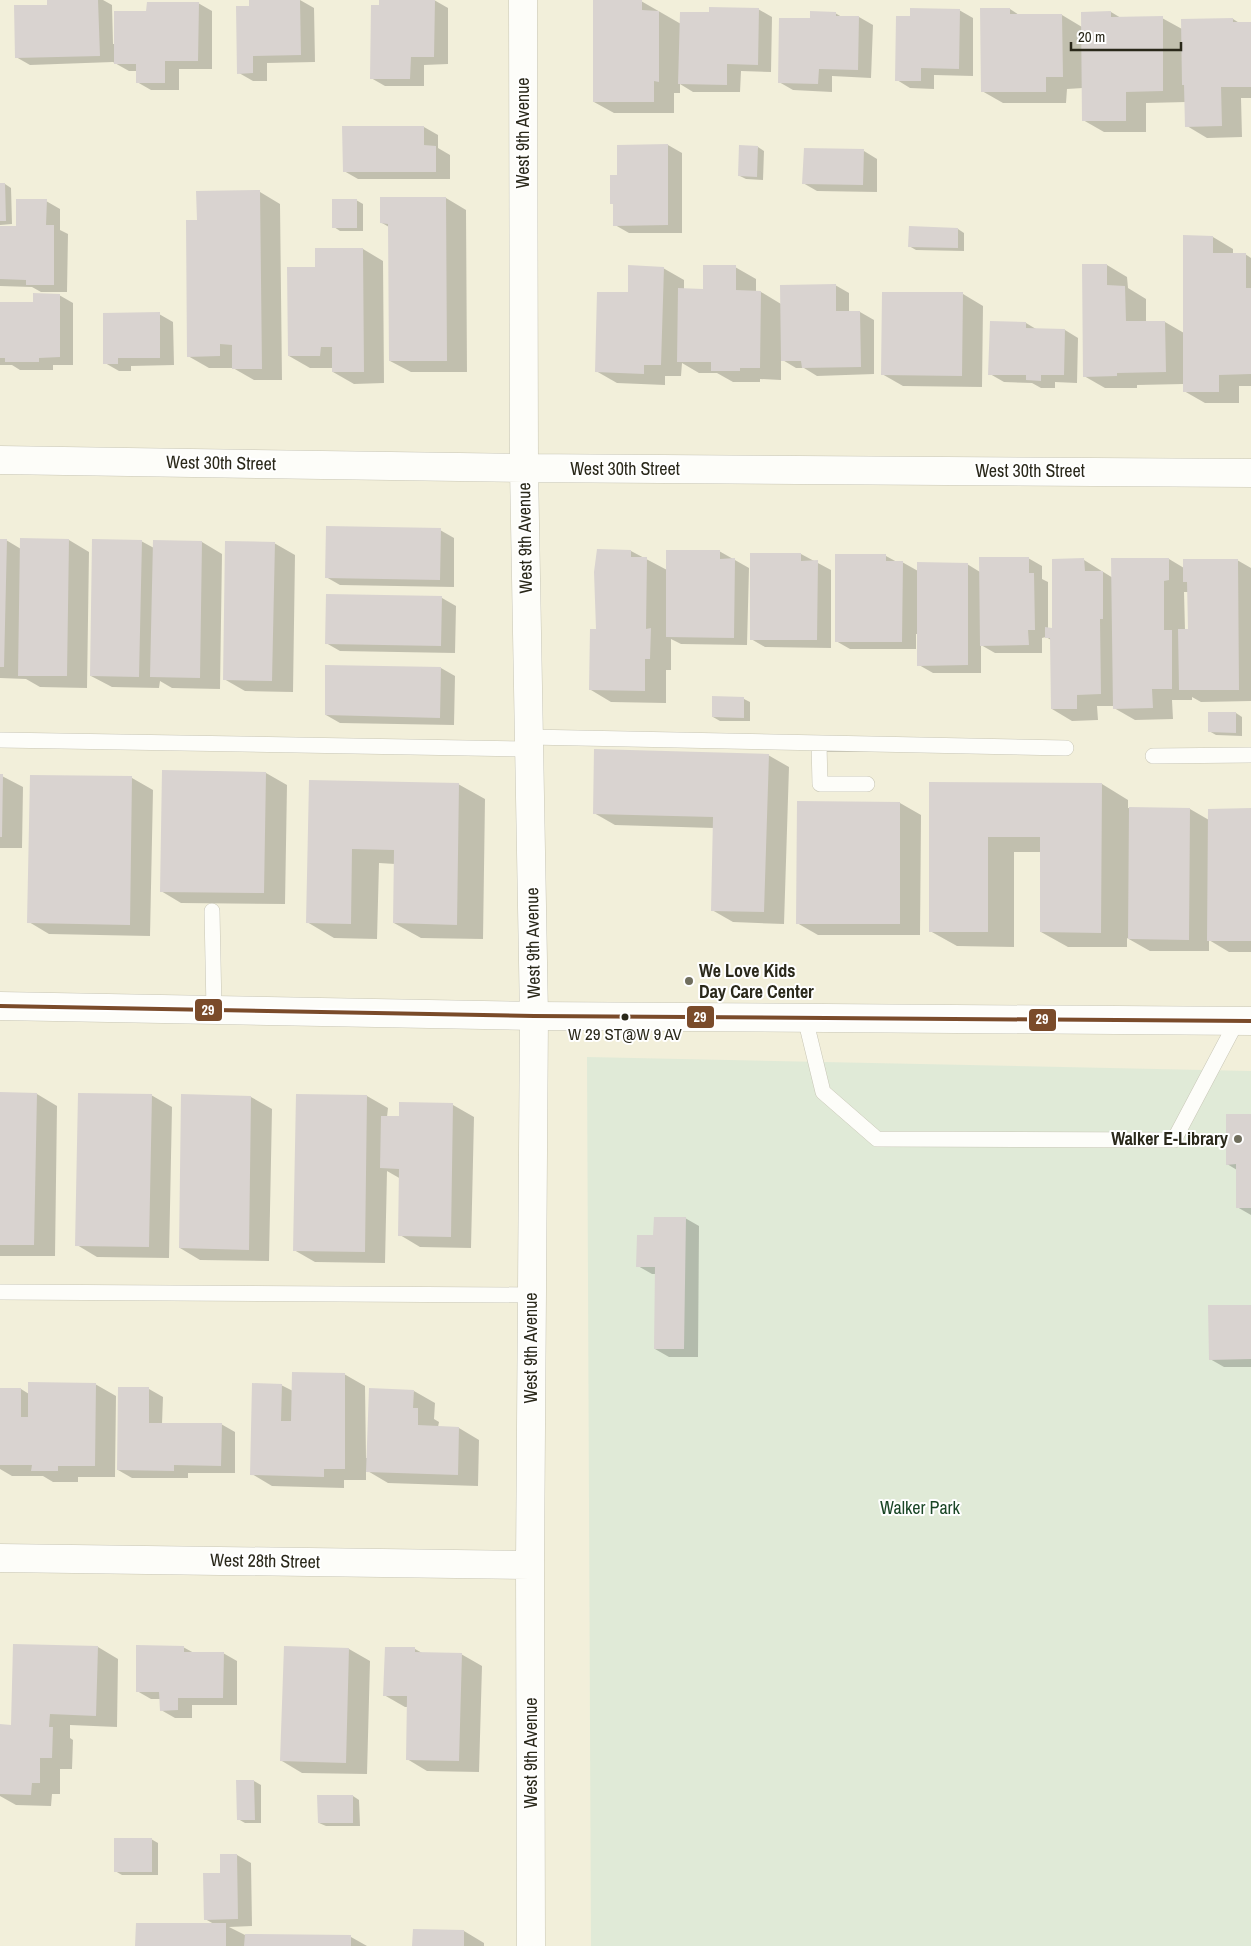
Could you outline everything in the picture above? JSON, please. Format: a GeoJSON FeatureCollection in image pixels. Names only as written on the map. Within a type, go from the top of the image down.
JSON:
{"type":"FeatureCollection","features":[{"type":"Feature","properties":{"kind":"street","name":"West 9th Avenue"},"geometry":{"type":"LineString","coordinates":[[522,0],[524,468],[534,1016],[530,1565],[531,1946]]}},
{"type":"Feature","properties":{"kind":"street","name":"West 30th Street"},"geometry":{"type":"LineString","coordinates":[[0,460],[524,468],[1251,473]]}},
{"type":"Feature","properties":{"kind":"street"},"geometry":{"type":"LineString","coordinates":[[0,1006],[534,1016],[1244,1021]]}},
{"type":"Feature","properties":{"kind":"street","name":"West 28th Street"},"geometry":{"type":"LineString","coordinates":[[0,1558],[530,1565]]}},
{"type":"Feature","properties":{"kind":"lane"},"geometry":{"type":"LineString","coordinates":[[0,740],[819,744],[1066,748]]}},
{"type":"Feature","properties":{"kind":"lane"},"geometry":{"type":"LineString","coordinates":[[819,744],[820,784],[867,784]]}},
{"type":"Feature","properties":{"kind":"lane"},"geometry":{"type":"LineString","coordinates":[[1153,756],[1251,755]]}},
{"type":"Feature","properties":{"kind":"lane"},"geometry":{"type":"LineString","coordinates":[[212,911],[214,1010]]}},
{"type":"Feature","properties":{"kind":"lane"},"geometry":{"type":"LineString","coordinates":[[805,1018],[823,1092],[877,1139],[1174,1140],[1244,1021]]}},
{"type":"Feature","properties":{"kind":"lane"},"geometry":{"type":"LineString","coordinates":[[0,1292],[532,1295]]}},
{"type":"Feature","properties":{"kind":"green space","name":"Walker Park"},"geometry":{"type":"Polygon","coordinates":[[[587,1057],[1251,1071],[1251,1946],[591,1946],[587,1057]]]}},
{"type":"Feature","properties":{"kind":"building"},"geometry":{"type":"Polygon","coordinates":[[[47,0],[98,0],[100,56],[15,58],[14,5],[47,5],[47,0]]]}},
{"type":"Feature","properties":{"kind":"building"},"geometry":{"type":"Polygon","coordinates":[[[249,0],[300,0],[301,55],[253,56],[253,73],[237,74],[236,6],[249,6],[249,0]]]}},
{"type":"Feature","properties":{"kind":"building"},"geometry":{"type":"Polygon","coordinates":[[[379,0],[435,0],[434,57],[411,57],[410,79],[370,79],[371,5],[379,5],[379,0]]]}},
{"type":"Feature","properties":{"kind":"building"},"geometry":{"type":"Polygon","coordinates":[[[593,0],[642,0],[642,10],[659,11],[659,82],[654,81],[654,102],[593,102],[593,0]]]}},
{"type":"Feature","properties":{"kind":"building"},"geometry":{"type":"Polygon","coordinates":[[[147,2],[199,2],[198,61],[165,61],[165,83],[136,83],[136,64],[114,64],[114,11],[146,11],[147,2]]]}},
{"type":"Feature","properties":{"kind":"building"},"geometry":{"type":"Polygon","coordinates":[[[709,7],[759,8],[758,65],[727,64],[727,85],[678,84],[680,12],[709,12],[709,7]]]}},
{"type":"Feature","properties":{"kind":"building"},"geometry":{"type":"Polygon","coordinates":[[[910,8],[960,9],[959,69],[921,68],[921,81],[895,81],[896,16],[910,16],[910,8]]]}},
{"type":"Feature","properties":{"kind":"building"},"geometry":{"type":"Polygon","coordinates":[[[980,8],[1010,8],[1010,14],[1062,14],[1063,77],[1046,77],[1046,92],[981,92],[980,8]]]}},
{"type":"Feature","properties":{"kind":"building"},"geometry":{"type":"Polygon","coordinates":[[[810,11],[836,12],[836,16],[859,16],[858,70],[819,69],[818,84],[778,83],[779,18],[810,18],[810,11]]]}},
{"type":"Feature","properties":{"kind":"building"},"geometry":{"type":"Polygon","coordinates":[[[1111,11],[1111,17],[1163,16],[1163,91],[1126,92],[1126,121],[1082,121],[1081,12],[1111,11]]]}},
{"type":"Feature","properties":{"kind":"building"},"geometry":{"type":"Polygon","coordinates":[[[1233,18],[1233,22],[1251,22],[1251,87],[1221,87],[1222,126],[1185,127],[1181,19],[1233,18]]]}},
{"type":"Feature","properties":{"kind":"building"},"geometry":{"type":"Polygon","coordinates":[[[342,126],[424,126],[424,145],[436,146],[436,172],[343,172],[342,126]]]}},
{"type":"Feature","properties":{"kind":"building"},"geometry":{"type":"Polygon","coordinates":[[[668,144],[668,225],[613,226],[613,204],[610,204],[610,175],[617,175],[617,145],[668,144]]]}},
{"type":"Feature","properties":{"kind":"building"},"geometry":{"type":"Polygon","coordinates":[[[739,145],[758,146],[757,177],[738,176],[739,145]]]}},
{"type":"Feature","properties":{"kind":"building"},"geometry":{"type":"Polygon","coordinates":[[[804,148],[864,149],[863,185],[802,184],[804,148]]]}},
{"type":"Feature","properties":{"kind":"building"},"geometry":{"type":"Polygon","coordinates":[[[0,183],[5,183],[6,221],[0,221],[0,183]]]}},
{"type":"Feature","properties":{"kind":"building"},"geometry":{"type":"Polygon","coordinates":[[[260,190],[262,369],[232,369],[232,345],[220,344],[220,356],[187,357],[186,220],[197,220],[196,191],[260,190]]]}},
{"type":"Feature","properties":{"kind":"building"},"geometry":{"type":"Polygon","coordinates":[[[380,197],[446,197],[447,361],[389,361],[388,224],[380,223],[380,197]]]}},
{"type":"Feature","properties":{"kind":"building"},"geometry":{"type":"Polygon","coordinates":[[[16,199],[47,199],[46,225],[54,225],[54,285],[26,285],[26,280],[0,279],[0,226],[16,226],[16,199]]]}},
{"type":"Feature","properties":{"kind":"building"},"geometry":{"type":"Polygon","coordinates":[[[332,199],[357,199],[357,228],[332,228],[332,199]]]}},
{"type":"Feature","properties":{"kind":"building"},"geometry":{"type":"Polygon","coordinates":[[[909,226],[958,228],[958,248],[908,247],[909,226]]]}},
{"type":"Feature","properties":{"kind":"building"},"geometry":{"type":"Polygon","coordinates":[[[1183,235],[1213,236],[1213,253],[1246,253],[1246,288],[1251,288],[1251,374],[1219,375],[1219,392],[1183,392],[1183,235]]]}},
{"type":"Feature","properties":{"kind":"building"},"geometry":{"type":"Polygon","coordinates":[[[315,248],[363,248],[364,372],[332,372],[332,347],[321,347],[320,356],[288,356],[287,267],[315,267],[315,248]]]}},
{"type":"Feature","properties":{"kind":"building"},"geometry":{"type":"Polygon","coordinates":[[[1082,264],[1107,264],[1107,285],[1125,286],[1126,321],[1165,321],[1166,372],[1117,373],[1117,376],[1083,377],[1082,264]]]}},
{"type":"Feature","properties":{"kind":"building"},"geometry":{"type":"Polygon","coordinates":[[[628,265],[664,267],[661,365],[644,365],[644,374],[595,372],[597,292],[628,292],[628,265]]]}},
{"type":"Feature","properties":{"kind":"building"},"geometry":{"type":"Polygon","coordinates":[[[703,265],[736,265],[736,290],[761,291],[760,368],[740,368],[740,371],[711,371],[711,362],[677,362],[678,288],[703,289],[703,265]]]}},
{"type":"Feature","properties":{"kind":"building"},"geometry":{"type":"Polygon","coordinates":[[[836,284],[836,311],[860,311],[861,367],[802,368],[801,361],[781,361],[780,285],[836,284]]]}},
{"type":"Feature","properties":{"kind":"building"},"geometry":{"type":"Polygon","coordinates":[[[882,292],[963,292],[962,376],[881,375],[882,292]]]}},
{"type":"Feature","properties":{"kind":"building"},"geometry":{"type":"Polygon","coordinates":[[[33,293],[60,294],[60,357],[39,358],[39,362],[5,362],[5,358],[0,358],[0,302],[33,302],[33,293]]]}},
{"type":"Feature","properties":{"kind":"building"},"geometry":{"type":"Polygon","coordinates":[[[160,312],[160,358],[118,358],[118,364],[103,364],[103,313],[160,312]]]}},
{"type":"Feature","properties":{"kind":"building"},"geometry":{"type":"Polygon","coordinates":[[[990,321],[1026,322],[1026,328],[1065,329],[1064,375],[1041,375],[1041,381],[1026,380],[1026,375],[988,375],[990,321]]]}},
{"type":"Feature","properties":{"kind":"building"},"geometry":{"type":"Polygon","coordinates":[[[326,526],[441,528],[440,580],[325,578],[326,526]]]}},
{"type":"Feature","properties":{"kind":"building"},"geometry":{"type":"Polygon","coordinates":[[[20,538],[69,539],[67,676],[18,676],[20,538]]]}},
{"type":"Feature","properties":{"kind":"building"},"geometry":{"type":"Polygon","coordinates":[[[0,539],[7,539],[4,667],[0,667],[0,539]]]}},
{"type":"Feature","properties":{"kind":"building"},"geometry":{"type":"Polygon","coordinates":[[[92,539],[142,540],[139,677],[90,676],[92,539]]]}},
{"type":"Feature","properties":{"kind":"building"},"geometry":{"type":"Polygon","coordinates":[[[153,540],[202,541],[200,678],[150,677],[153,540]]]}},
{"type":"Feature","properties":{"kind":"building"},"geometry":{"type":"Polygon","coordinates":[[[225,541],[275,542],[272,681],[223,680],[225,541]]]}},
{"type":"Feature","properties":{"kind":"building"},"geometry":{"type":"Polygon","coordinates":[[[597,549],[631,550],[631,557],[647,557],[646,629],[651,628],[650,659],[645,659],[645,691],[589,690],[590,629],[596,629],[594,572],[597,549]]]}},
{"type":"Feature","properties":{"kind":"building"},"geometry":{"type":"Polygon","coordinates":[[[666,550],[720,550],[720,559],[735,558],[734,638],[666,637],[666,550]]]}},
{"type":"Feature","properties":{"kind":"building"},"geometry":{"type":"Polygon","coordinates":[[[750,553],[801,553],[801,561],[818,560],[817,640],[750,640],[750,553]]]}},
{"type":"Feature","properties":{"kind":"building"},"geometry":{"type":"Polygon","coordinates":[[[835,554],[886,554],[886,561],[903,561],[902,642],[835,642],[835,554]]]}},
{"type":"Feature","properties":{"kind":"building"},"geometry":{"type":"Polygon","coordinates":[[[979,557],[1029,557],[1029,573],[1034,573],[1035,630],[1028,630],[1029,645],[980,646],[979,557]]]}},
{"type":"Feature","properties":{"kind":"building"},"geometry":{"type":"Polygon","coordinates":[[[1084,558],[1085,571],[1103,571],[1103,619],[1100,619],[1101,694],[1077,695],[1077,709],[1051,709],[1050,638],[1045,638],[1045,627],[1052,628],[1052,559],[1084,558]]]}},
{"type":"Feature","properties":{"kind":"building"},"geometry":{"type":"Polygon","coordinates":[[[1111,558],[1169,558],[1169,580],[1164,581],[1164,630],[1172,630],[1172,689],[1152,689],[1153,708],[1113,709],[1111,558]]]}},
{"type":"Feature","properties":{"kind":"building"},"geometry":{"type":"Polygon","coordinates":[[[1183,559],[1238,559],[1239,690],[1179,690],[1178,629],[1188,629],[1187,582],[1183,582],[1183,559]]]}},
{"type":"Feature","properties":{"kind":"building"},"geometry":{"type":"Polygon","coordinates":[[[917,562],[968,563],[968,665],[917,666],[917,562]]]}},
{"type":"Feature","properties":{"kind":"building"},"geometry":{"type":"Polygon","coordinates":[[[326,594],[442,596],[441,646],[325,644],[326,594]]]}},
{"type":"Feature","properties":{"kind":"building"},"geometry":{"type":"Polygon","coordinates":[[[325,665],[441,667],[440,718],[325,715],[325,665]]]}},
{"type":"Feature","properties":{"kind":"building"},"geometry":{"type":"Polygon","coordinates":[[[712,696],[744,697],[744,718],[712,717],[712,696]]]}},
{"type":"Feature","properties":{"kind":"building"},"geometry":{"type":"Polygon","coordinates":[[[1208,712],[1236,712],[1236,733],[1208,732],[1208,712]]]}},
{"type":"Feature","properties":{"kind":"building"},"geometry":{"type":"Polygon","coordinates":[[[594,749],[769,754],[764,912],[711,911],[713,817],[593,814],[594,749]]]}},
{"type":"Feature","properties":{"kind":"building"},"geometry":{"type":"Polygon","coordinates":[[[162,770],[266,772],[264,893],[160,892],[162,770]]]}},
{"type":"Feature","properties":{"kind":"building"},"geometry":{"type":"Polygon","coordinates":[[[0,774],[3,774],[2,837],[0,837],[0,774]]]}},
{"type":"Feature","properties":{"kind":"building"},"geometry":{"type":"Polygon","coordinates":[[[30,775],[132,776],[130,925],[27,923],[30,775]]]}},
{"type":"Feature","properties":{"kind":"building"},"geometry":{"type":"Polygon","coordinates":[[[309,780],[459,783],[457,925],[393,923],[394,850],[352,849],[351,924],[306,923],[309,780]]]}},
{"type":"Feature","properties":{"kind":"building"},"geometry":{"type":"Polygon","coordinates":[[[929,782],[1102,783],[1101,933],[1040,932],[1040,837],[988,837],[988,932],[929,932],[929,782]]]}},
{"type":"Feature","properties":{"kind":"building"},"geometry":{"type":"Polygon","coordinates":[[[797,801],[900,802],[900,924],[796,924],[797,801]]]}},
{"type":"Feature","properties":{"kind":"building"},"geometry":{"type":"Polygon","coordinates":[[[1129,807],[1190,808],[1189,940],[1128,939],[1129,807]]]}},
{"type":"Feature","properties":{"kind":"building"},"geometry":{"type":"Polygon","coordinates":[[[1251,808],[1251,941],[1207,941],[1208,809],[1251,808]]]}},
{"type":"Feature","properties":{"kind":"building"},"geometry":{"type":"Polygon","coordinates":[[[0,1092],[37,1093],[34,1245],[0,1245],[0,1092]]]}},
{"type":"Feature","properties":{"kind":"building"},"geometry":{"type":"Polygon","coordinates":[[[78,1093],[152,1094],[149,1247],[75,1246],[78,1093]]]}},
{"type":"Feature","properties":{"kind":"building"},"geometry":{"type":"Polygon","coordinates":[[[181,1094],[251,1096],[249,1250],[179,1248],[181,1094]]]}},
{"type":"Feature","properties":{"kind":"building"},"geometry":{"type":"Polygon","coordinates":[[[296,1094],[367,1095],[365,1252],[293,1251],[296,1094]]]}},
{"type":"Feature","properties":{"kind":"building"},"geometry":{"type":"Polygon","coordinates":[[[399,1102],[453,1103],[451,1237],[398,1236],[399,1169],[380,1168],[381,1116],[399,1116],[399,1102]]]}},
{"type":"Feature","properties":{"kind":"building","name":"Walker E-Library"},"geometry":{"type":"Polygon","coordinates":[[[1226,1114],[1251,1114],[1251,1208],[1236,1208],[1236,1164],[1226,1165],[1226,1114]]]}},
{"type":"Feature","properties":{"kind":"building"},"geometry":{"type":"Polygon","coordinates":[[[654,1217],[686,1217],[684,1349],[654,1349],[655,1267],[636,1267],[637,1235],[653,1235],[654,1217]]]}},
{"type":"Feature","properties":{"kind":"building"},"geometry":{"type":"Polygon","coordinates":[[[1208,1305],[1251,1305],[1251,1359],[1209,1360],[1208,1305]]]}},
{"type":"Feature","properties":{"kind":"building"},"geometry":{"type":"Polygon","coordinates":[[[292,1372],[345,1373],[345,1469],[324,1469],[324,1477],[250,1475],[252,1383],[282,1384],[281,1421],[291,1421],[292,1372]]]}},
{"type":"Feature","properties":{"kind":"building"},"geometry":{"type":"Polygon","coordinates":[[[28,1382],[96,1383],[95,1466],[58,1466],[58,1471],[31,1471],[32,1465],[0,1465],[0,1388],[21,1388],[21,1417],[28,1417],[28,1382]]]}},
{"type":"Feature","properties":{"kind":"building"},"geometry":{"type":"Polygon","coordinates":[[[118,1387],[149,1387],[149,1423],[222,1423],[221,1466],[174,1465],[174,1471],[117,1470],[118,1387]]]}},
{"type":"Feature","properties":{"kind":"building"},"geometry":{"type":"Polygon","coordinates":[[[369,1388],[414,1390],[413,1408],[418,1408],[418,1425],[459,1427],[458,1475],[366,1472],[369,1388]]]}},
{"type":"Feature","properties":{"kind":"building"},"geometry":{"type":"Polygon","coordinates":[[[13,1644],[98,1646],[96,1716],[50,1714],[49,1727],[53,1727],[52,1758],[40,1758],[40,1783],[32,1783],[31,1795],[0,1794],[0,1724],[11,1725],[13,1644]]]}},
{"type":"Feature","properties":{"kind":"building"},"geometry":{"type":"Polygon","coordinates":[[[136,1645],[184,1646],[184,1652],[224,1652],[223,1698],[178,1698],[178,1710],[160,1711],[159,1692],[136,1692],[136,1645]]]}},
{"type":"Feature","properties":{"kind":"building"},"geometry":{"type":"Polygon","coordinates":[[[284,1646],[349,1648],[346,1763],[280,1761],[284,1646]]]}},
{"type":"Feature","properties":{"kind":"building"},"geometry":{"type":"Polygon","coordinates":[[[385,1647],[415,1647],[415,1652],[462,1653],[459,1761],[406,1760],[407,1696],[383,1696],[385,1647]]]}},
{"type":"Feature","properties":{"kind":"building"},"geometry":{"type":"Polygon","coordinates":[[[236,1780],[254,1780],[255,1820],[237,1820],[236,1780]]]}},
{"type":"Feature","properties":{"kind":"building"},"geometry":{"type":"Polygon","coordinates":[[[317,1795],[353,1795],[353,1823],[318,1823],[317,1795]]]}},
{"type":"Feature","properties":{"kind":"building"},"geometry":{"type":"Polygon","coordinates":[[[114,1838],[152,1838],[152,1872],[114,1872],[114,1838]]]}},
{"type":"Feature","properties":{"kind":"building"},"geometry":{"type":"Polygon","coordinates":[[[220,1854],[237,1854],[238,1919],[204,1920],[203,1873],[220,1873],[220,1854]]]}},
{"type":"Feature","properties":{"kind":"building"},"geometry":{"type":"Polygon","coordinates":[[[136,1923],[226,1923],[226,1946],[135,1946],[136,1923]]]}},
{"type":"Feature","properties":{"kind":"building"},"geometry":{"type":"Polygon","coordinates":[[[413,1929],[464,1930],[464,1946],[412,1946],[413,1929]]]}},
{"type":"Feature","properties":{"kind":"building"},"geometry":{"type":"Polygon","coordinates":[[[245,1934],[351,1935],[351,1946],[244,1946],[245,1934]]]}},
{"type":"Feature","properties":{"kind":"transit line","name":"29"},"geometry":{"type":"LineString","coordinates":[[0,1006],[534,1016],[1251,1021]]}},
{"type":"Feature","properties":{"kind":"place","name":"We Love Kids Day Care Center"},"geometry":{"type":"Point","coordinates":[689,981]}},
{"type":"Feature","properties":{"kind":"place","name":"W 29 ST@W 9 AV"},"geometry":{"type":"Point","coordinates":[625,1017]}},
{"type":"Feature","properties":{"kind":"place","name":"Walker E-Library"},"geometry":{"type":"Point","coordinates":[1238,1139]}}]}
